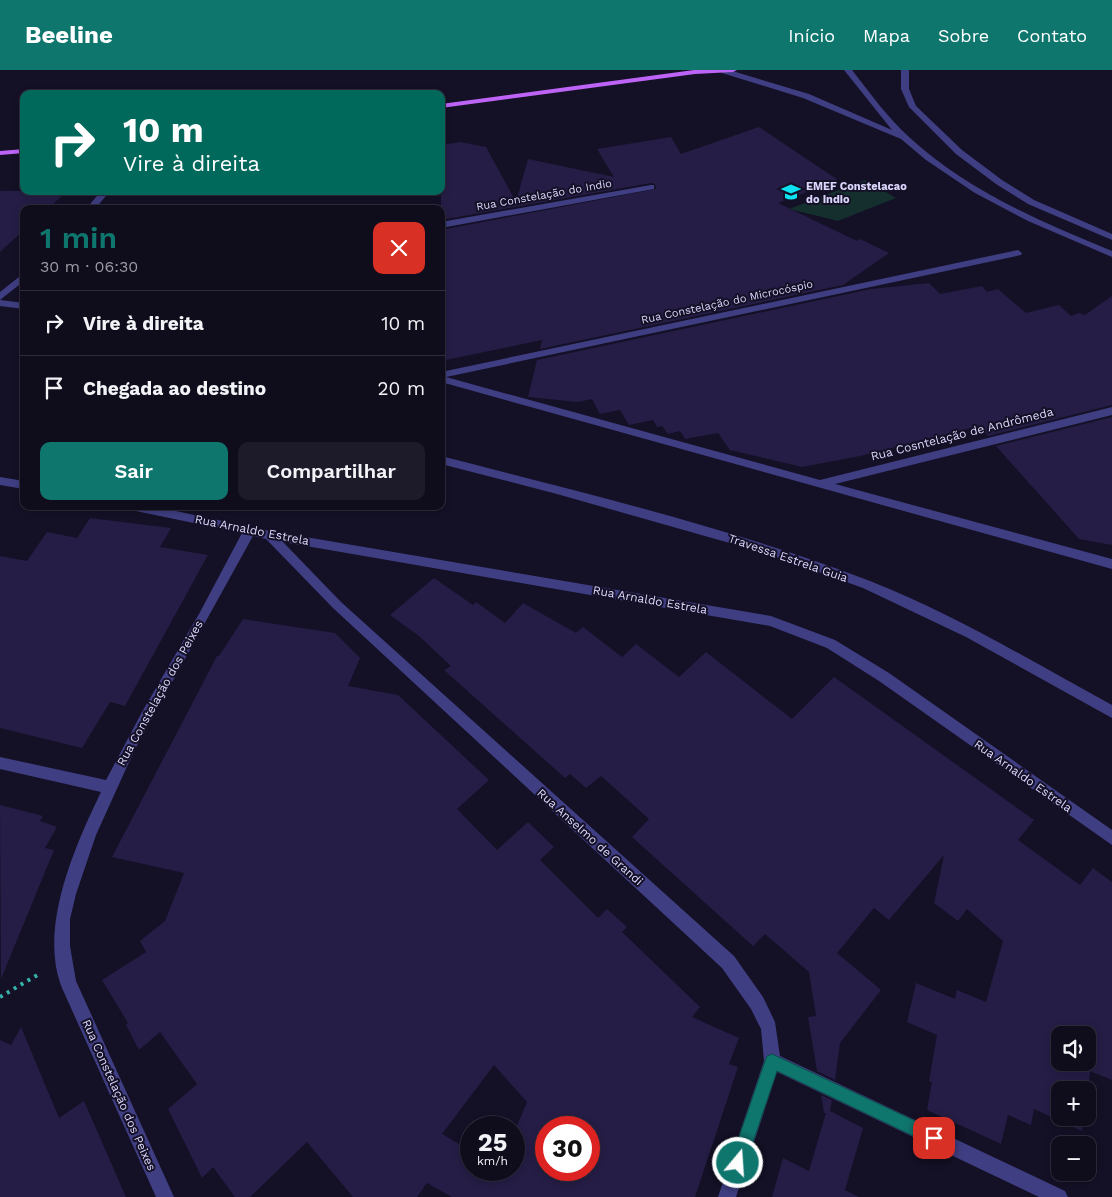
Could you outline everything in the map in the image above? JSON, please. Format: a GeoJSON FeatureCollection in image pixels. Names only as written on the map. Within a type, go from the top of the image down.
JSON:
{"type":"FeatureCollection","features":[{"type":"Feature","properties":{"kind":"main road"},"geometry":{"type":"LineString","coordinates":[[445,105],[698,71],[729,70]]}},
{"type":"Feature","properties":{"kind":"main road"},"geometry":{"type":"LineString","coordinates":[[0,152],[20,151]]}},
{"type":"Feature","properties":{"kind":"street"},"geometry":{"type":"LineString","coordinates":[[729,70],[806,96],[906,138]]}},
{"type":"Feature","properties":{"kind":"street"},"geometry":{"type":"LineString","coordinates":[[848,70],[906,138],[945,171],[992,198],[1110,253]]}},
{"type":"Feature","properties":{"kind":"street"},"geometry":{"type":"LineString","coordinates":[[905,70],[905,89],[913,107],[959,152],[999,182],[1031,202],[1109,235]]}},
{"type":"Feature","properties":{"kind":"street","name":"Rua Constelação do Indio"},"geometry":{"type":"LineString","coordinates":[[445,224],[651,186]]}},
{"type":"Feature","properties":{"kind":"street"},"geometry":{"type":"LineString","coordinates":[[94,205],[102,195]]}},
{"type":"Feature","properties":{"kind":"street","name":"Rua Constelação do Microcóspio"},"geometry":{"type":"LineString","coordinates":[[445,374],[1018,253]]}},
{"type":"Feature","properties":{"kind":"street"},"geometry":{"type":"LineString","coordinates":[[0,298],[20,280]]}},
{"type":"Feature","properties":{"kind":"street"},"geometry":{"type":"LineString","coordinates":[[0,303],[20,304]]}},
{"type":"Feature","properties":{"kind":"street"},"geometry":{"type":"LineString","coordinates":[[445,380],[1112,564]]}},
{"type":"Feature","properties":{"kind":"street","name":"Rua Cosntelação de Andrômeda"},"geometry":{"type":"LineString","coordinates":[[819,484],[1112,411]]}},
{"type":"Feature","properties":{"kind":"street","name":"Travessa Estrela Guia"},"geometry":{"type":"LineString","coordinates":[[445,461],[557,490],[771,550],[867,585],[970,633],[1112,712]]}},
{"type":"Feature","properties":{"kind":"street"},"geometry":{"type":"LineString","coordinates":[[0,480],[20,484]]}},
{"type":"Feature","properties":{"kind":"street","name":"Rua Arnaldo Estrela"},"geometry":{"type":"LineString","coordinates":[[151,510],[270,535],[771,621],[831,644],[884,677],[1112,838]]}},
{"type":"Feature","properties":{"kind":"street","name":"Rua Constelação dos Peixes"},"geometry":{"type":"LineString","coordinates":[[165,1197],[68,982],[63,959],[64,911],[85,845],[108,787],[150,706],[197,628],[234,556],[250,530]]}},
{"type":"Feature","properties":{"kind":"street","name":"Rua Anselmo de Grandi"},"geometry":{"type":"LineString","coordinates":[[270,535],[337,605],[728,962],[757,1003],[769,1028],[772,1061],[727,1197]]}},
{"type":"Feature","properties":{"kind":"street"},"geometry":{"type":"LineString","coordinates":[[0,763],[108,787]]}},
{"type":"Feature","properties":{"kind":"street"},"geometry":{"type":"LineString","coordinates":[[772,1061],[1059,1197]]}},
{"type":"Feature","properties":{"kind":"path"},"geometry":{"type":"LineString","coordinates":[[0,997],[63,959]]}},
{"type":"Feature","properties":{"kind":"green space"},"geometry":{"type":"Polygon","coordinates":[[[865,180],[896,198],[838,221],[789,209],[865,180]]]}},
{"type":"Feature","properties":{"kind":"building"},"geometry":{"type":"Polygon","coordinates":[[[759,127],[838,180],[778,203],[857,241],[860,239],[889,253],[843,285],[540,349],[542,340],[445,360],[445,229],[656,189],[655,184],[651,183],[445,219],[445,205],[441,205],[441,195],[445,195],[445,144],[460,142],[486,147],[516,202],[528,159],[614,177],[597,149],[671,137],[681,154],[759,127]]]}},
{"type":"Feature","properties":{"kind":"building"},"geometry":{"type":"Polygon","coordinates":[[[0,191],[20,191],[20,195],[63,195],[52,205],[20,205],[20,234],[0,252],[0,191]]]}},
{"type":"Feature","properties":{"kind":"building"},"geometry":{"type":"Polygon","coordinates":[[[929,283],[940,294],[982,286],[987,292],[998,289],[1026,313],[1059,305],[1071,316],[1079,313],[1085,315],[1112,296],[1112,405],[988,436],[979,426],[860,456],[802,467],[730,450],[718,433],[685,439],[680,431],[668,434],[662,426],[657,427],[653,420],[629,425],[620,410],[600,414],[592,399],[578,402],[528,397],[537,360],[871,289],[929,283]]]}},
{"type":"Feature","properties":{"kind":"building"},"geometry":{"type":"Polygon","coordinates":[[[1112,417],[1112,545],[1079,539],[996,446],[1112,417]]]}},
{"type":"Feature","properties":{"kind":"building"},"geometry":{"type":"Polygon","coordinates":[[[90,518],[171,528],[160,547],[208,555],[125,706],[110,702],[82,748],[0,728],[0,556],[27,561],[47,532],[77,538],[90,518]]]}},
{"type":"Feature","properties":{"kind":"building"},"geometry":{"type":"Polygon","coordinates":[[[434,578],[473,605],[476,602],[505,623],[523,603],[576,633],[583,627],[622,657],[636,644],[679,677],[706,652],[792,719],[834,677],[1034,820],[1018,840],[1080,885],[1093,868],[1112,882],[1112,1080],[1090,1071],[1089,1081],[1051,1081],[1051,1117],[1034,1109],[1031,1125],[1008,1115],[1001,1144],[927,1110],[932,1082],[929,1081],[937,1035],[907,1022],[916,983],[955,999],[957,990],[986,1002],[1003,941],[967,909],[958,921],[934,903],[944,855],[889,920],[874,908],[837,953],[881,990],[840,1043],[835,1080],[817,1071],[808,1017],[816,1016],[809,972],[765,934],[753,946],[632,837],[649,819],[601,776],[586,788],[570,774],[565,778],[444,670],[451,666],[419,636],[390,615],[434,578]]]}},
{"type":"Feature","properties":{"kind":"building"},"geometry":{"type":"Polygon","coordinates":[[[243,619],[335,633],[360,658],[348,686],[398,695],[489,780],[457,809],[497,850],[528,822],[554,847],[540,860],[598,918],[607,909],[627,927],[622,932],[700,1007],[692,1017],[739,1038],[729,1064],[738,1067],[695,1197],[452,1197],[427,1183],[417,1197],[353,1197],[307,1142],[250,1197],[235,1197],[213,1167],[202,1178],[168,1109],[197,1084],[160,1032],[139,1050],[126,1025],[128,1023],[102,980],[146,952],[140,941],[165,921],[184,873],[112,857],[217,656],[219,656],[243,619]]]}},
{"type":"Feature","properties":{"kind":"building"},"geometry":{"type":"Polygon","coordinates":[[[0,805],[43,816],[40,821],[57,827],[45,848],[54,850],[1,979],[0,805]]]}},
{"type":"Feature","properties":{"kind":"building"},"geometry":{"type":"Polygon","coordinates":[[[21,1027],[59,1118],[84,1101],[126,1197],[0,1197],[0,1040],[11,1045],[21,1027]]]}},
{"type":"Feature","properties":{"kind":"building"},"geometry":{"type":"Polygon","coordinates":[[[821,1095],[832,1100],[830,1111],[863,1128],[845,1190],[859,1197],[772,1197],[783,1158],[809,1171],[826,1113],[824,1113],[821,1095]]]}},
{"type":"Feature","properties":{"kind":"building"},"geometry":{"type":"Polygon","coordinates":[[[1071,1126],[1083,1126],[1082,1131],[1071,1126]]]}},
{"type":"Feature","properties":{"kind":"place","name":"EMEF Constelacao do Indio"},"geometry":{"type":"Point","coordinates":[791,192]}},
{"type":"Feature","properties":{"kind":"route"},"geometry":{"type":"LineString","coordinates":[[738,1163],[772,1061],[934,1138]]}}]}
